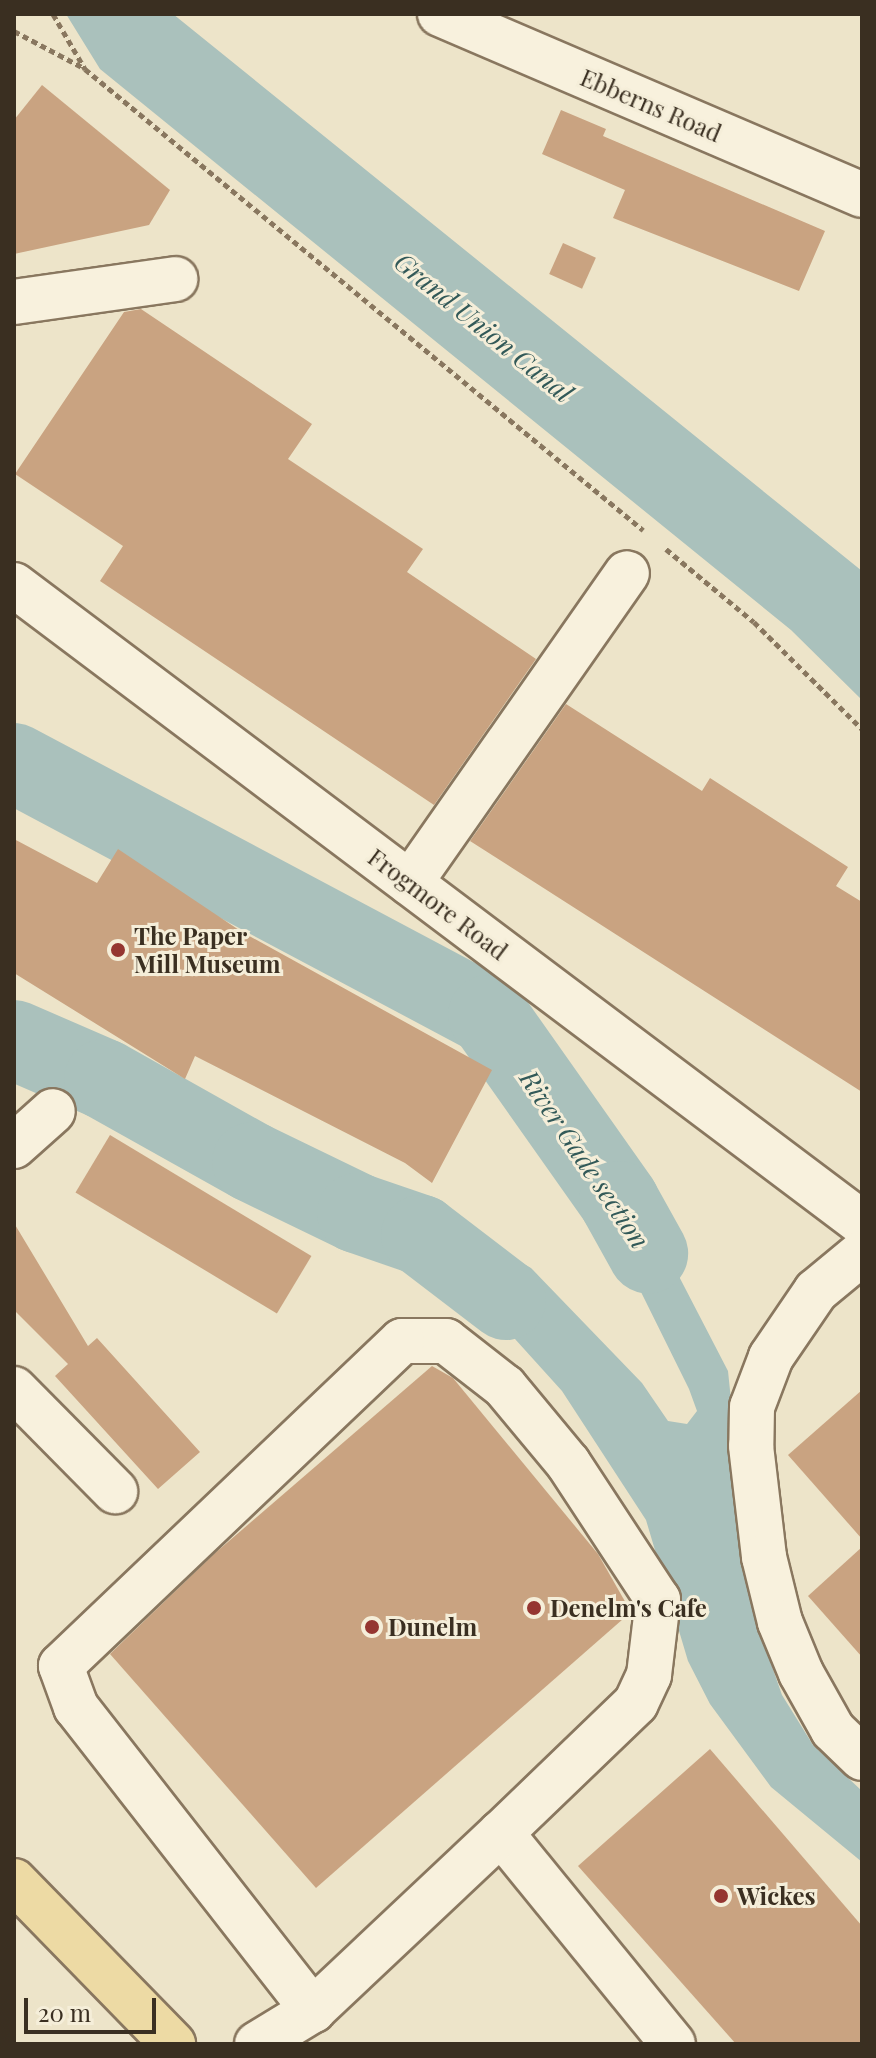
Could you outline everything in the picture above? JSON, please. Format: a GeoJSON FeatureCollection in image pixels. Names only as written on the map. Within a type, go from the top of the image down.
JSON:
{"type":"FeatureCollection","features":[{"type":"Feature","properties":{"kind":"main road"},"geometry":{"type":"LineString","coordinates":[[14,1881],[173,2044]]}},
{"type":"Feature","properties":{"kind":"street","name":"Ebberns Road"},"geometry":{"type":"LineString","coordinates":[[440,14],[862,195]]}},
{"type":"Feature","properties":{"kind":"street"},"geometry":{"type":"LineString","coordinates":[[14,302],[175,279]]}},
{"type":"Feature","properties":{"kind":"street"},"geometry":{"type":"LineString","coordinates":[[410,883],[627,573]]}},
{"type":"Feature","properties":{"kind":"street","name":"Frogmore Road"},"geometry":{"type":"LineString","coordinates":[[14,585],[862,1223]]}},
{"type":"Feature","properties":{"kind":"street"},"geometry":{"type":"LineString","coordinates":[[14,1146],[53,1111]]}},
{"type":"Feature","properties":{"kind":"street"},"geometry":{"type":"LineString","coordinates":[[862,1253],[816,1291],[771,1357],[752,1407],[751,1446],[764,1557],[780,1622],[801,1673],[833,1730],[862,1758]]}},
{"type":"Feature","properties":{"kind":"street"},"geometry":{"type":"LineString","coordinates":[[257,2044],[313,2010],[636,1703],[649,1675],[658,1600],[568,1463],[505,1387],[446,1341],[402,1341],[61,1666],[76,1707],[176,1842],[264,1942],[313,2010]]}},
{"type":"Feature","properties":{"kind":"street"},"geometry":{"type":"LineString","coordinates":[[14,1389],[115,1491]]}},
{"type":"Feature","properties":{"kind":"street"},"geometry":{"type":"LineString","coordinates":[[501,1833],[673,2044]]}},
{"type":"Feature","properties":{"kind":"path"},"geometry":{"type":"LineString","coordinates":[[53,14],[85,69]]}},
{"type":"Feature","properties":{"kind":"path"},"geometry":{"type":"LineString","coordinates":[[14,31],[85,69],[648,534]]}},
{"type":"Feature","properties":{"kind":"path"},"geometry":{"type":"LineString","coordinates":[[660,544],[754,622],[862,729]]}},
{"type":"Feature","properties":{"kind":"water","name":"Grand Union Canal"},"geometry":{"type":"Polygon","coordinates":[[[66,14],[173,14],[862,571],[862,700],[791,630],[100,69],[66,14]]]}},
{"type":"Feature","properties":{"kind":"water"},"geometry":{"type":"Polygon","coordinates":[[[567,1102],[627,1176],[728,1371],[753,1612],[782,1695],[813,1745],[862,1791],[862,1862],[771,1787],[710,1704],[688,1661],[646,1520],[562,1391],[421,1235],[461,1229],[531,1268],[642,1383],[668,1421],[687,1424],[697,1411],[689,1389],[641,1292],[567,1102]]]}},
{"type":"Feature","properties":{"kind":"building"},"geometry":{"type":"Polygon","coordinates":[[[42,85],[170,190],[149,225],[14,254],[14,120],[42,85]]]}},
{"type":"Feature","properties":{"kind":"building"},"geometry":{"type":"Polygon","coordinates":[[[561,110],[606,129],[603,136],[825,231],[799,291],[613,218],[625,190],[542,154],[561,110]]]}},
{"type":"Feature","properties":{"kind":"building"},"geometry":{"type":"Polygon","coordinates":[[[563,243],[596,258],[582,289],[549,274],[563,243]]]}},
{"type":"Feature","properties":{"kind":"building"},"geometry":{"type":"Polygon","coordinates":[[[141,309],[312,424],[288,459],[423,549],[407,572],[536,659],[434,805],[100,581],[123,546],[15,474],[124,312],[141,309]]]}},
{"type":"Feature","properties":{"kind":"building"},"geometry":{"type":"Polygon","coordinates":[[[566,704],[702,791],[710,778],[848,867],[836,886],[862,902],[862,1092],[470,841],[566,704]]]}},
{"type":"Feature","properties":{"kind":"building"},"geometry":{"type":"Polygon","coordinates":[[[14,839],[97,883],[118,849],[242,932],[492,1070],[432,1183],[405,1163],[195,1056],[185,1079],[14,973],[14,839]]]}},
{"type":"Feature","properties":{"kind":"building"},"geometry":{"type":"Polygon","coordinates":[[[110,1135],[311,1256],[277,1313],[75,1192],[110,1135]]]}},
{"type":"Feature","properties":{"kind":"building"},"geometry":{"type":"Polygon","coordinates":[[[14,1223],[88,1346],[97,1338],[200,1452],[158,1489],[55,1376],[68,1364],[14,1310],[14,1223]]]}},
{"type":"Feature","properties":{"kind":"building","name":"Dunelm"},"geometry":{"type":"Polygon","coordinates":[[[432,1366],[453,1378],[598,1554],[631,1612],[316,1888],[110,1654],[214,1554],[432,1366]]]}},
{"type":"Feature","properties":{"kind":"building"},"geometry":{"type":"Polygon","coordinates":[[[862,1390],[862,1539],[788,1455],[862,1390]]]}},
{"type":"Feature","properties":{"kind":"building"},"geometry":{"type":"Polygon","coordinates":[[[862,1547],[862,1657],[808,1596],[862,1547]]]}},
{"type":"Feature","properties":{"kind":"building","name":"Wickes"},"geometry":{"type":"Polygon","coordinates":[[[710,1749],[862,1926],[862,2044],[736,2044],[578,1866],[710,1749]]]}},
{"type":"Feature","properties":{"kind":"waterway","name":"River Gade section"},"geometry":{"type":"LineString","coordinates":[[14,763],[488,1015],[619,1201],[648,1253]]}},
{"type":"Feature","properties":{"kind":"waterway"},"geometry":{"type":"LineString","coordinates":[[14,1040],[104,1079],[252,1162],[357,1213],[421,1235],[506,1300]]}},
{"type":"Feature","properties":{"kind":"place","name":"The Paper Mill Museum"},"geometry":{"type":"Point","coordinates":[118,950]}},
{"type":"Feature","properties":{"kind":"place","name":"Denelm's Cafe"},"geometry":{"type":"Point","coordinates":[534,1608]}},
{"type":"Feature","properties":{"kind":"place","name":"Dunelm"},"geometry":{"type":"Point","coordinates":[372,1627]}},
{"type":"Feature","properties":{"kind":"place","name":"Wickes"},"geometry":{"type":"Point","coordinates":[721,1896]}}]}
